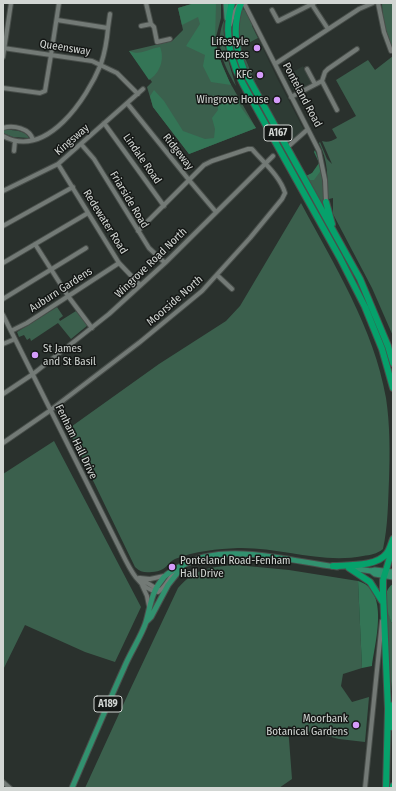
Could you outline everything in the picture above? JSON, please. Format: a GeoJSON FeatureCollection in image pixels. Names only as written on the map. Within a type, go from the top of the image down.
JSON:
{"type":"FeatureCollection","features":[{"type":"Feature","properties":{"kind":"highway","name":"A167"},"geometry":{"type":"LineString","coordinates":[[232,3],[228,39],[234,65],[243,84],[333,245],[365,307],[382,349],[393,388]]}},
{"type":"Feature","properties":{"kind":"highway","name":"A167"},"geometry":{"type":"LineString","coordinates":[[242,3],[237,13],[235,27],[236,45],[240,62],[360,279],[372,305],[393,363]]}},
{"type":"Feature","properties":{"kind":"highway"},"geometry":{"type":"LineString","coordinates":[[326,202],[334,234]]}},
{"type":"Feature","properties":{"kind":"highway"},"geometry":{"type":"LineString","coordinates":[[333,566],[362,564],[378,561],[387,553],[393,539]]}},
{"type":"Feature","properties":{"kind":"highway"},"geometry":{"type":"LineString","coordinates":[[386,788],[388,709],[383,604],[385,573],[393,548]]}},
{"type":"Feature","properties":{"kind":"highway"},"geometry":{"type":"LineString","coordinates":[[349,568],[370,582],[383,604]]}},
{"type":"Feature","properties":{"kind":"highway"},"geometry":{"type":"LineString","coordinates":[[386,788],[393,704]]}},
{"type":"Feature","properties":{"kind":"main road","name":"A167"},"geometry":{"type":"LineString","coordinates":[[226,3],[228,39]]}},
{"type":"Feature","properties":{"kind":"main road","name":"A189"},"geometry":{"type":"LineString","coordinates":[[72,788],[125,666],[146,622],[149,607],[166,575],[173,570],[205,557],[225,554],[266,556],[371,571],[375,570],[393,577]]}},
{"type":"Feature","properties":{"kind":"main road","name":"A189"},"geometry":{"type":"LineString","coordinates":[[146,622],[151,617],[161,597],[182,567]]}},
{"type":"Feature","properties":{"kind":"main road","name":"A189"},"geometry":{"type":"LineString","coordinates":[[385,573],[393,572]]}},
{"type":"Feature","properties":{"kind":"street"},"geometry":{"type":"LineString","coordinates":[[3,57],[11,3]]}},
{"type":"Feature","properties":{"kind":"street"},"geometry":{"type":"LineString","coordinates":[[3,88],[40,94],[45,91],[52,55],[59,3]]}},
{"type":"Feature","properties":{"kind":"street"},"geometry":{"type":"LineString","coordinates":[[146,3],[151,24],[154,27],[158,42],[170,39]]}},
{"type":"Feature","properties":{"kind":"street"},"geometry":{"type":"LineString","coordinates":[[229,30],[234,12],[242,3]]}},
{"type":"Feature","properties":{"kind":"street","name":"Ponteland Road"},"geometry":{"type":"LineString","coordinates":[[242,3],[315,141],[322,159],[326,202]]}},
{"type":"Feature","properties":{"kind":"street"},"geometry":{"type":"LineString","coordinates":[[275,64],[359,9],[373,3]]}},
{"type":"Feature","properties":{"kind":"street"},"geometry":{"type":"LineString","coordinates":[[378,3],[384,32],[391,51],[393,50]]}},
{"type":"Feature","properties":{"kind":"street"},"geometry":{"type":"LineString","coordinates":[[272,10],[278,21],[312,4],[328,29]]}},
{"type":"Feature","properties":{"kind":"street"},"geometry":{"type":"LineString","coordinates":[[3,136],[15,141],[33,140],[45,135],[62,123],[70,115],[89,87],[104,56],[110,14]]}},
{"type":"Feature","properties":{"kind":"street"},"geometry":{"type":"LineString","coordinates":[[57,20],[108,28]]}},
{"type":"Feature","properties":{"kind":"street"},"geometry":{"type":"LineString","coordinates":[[141,26],[151,24]]}},
{"type":"Feature","properties":{"kind":"street","name":"Queensway"},"geometry":{"type":"LineString","coordinates":[[4,48],[92,61],[117,73],[138,94]]}},
{"type":"Feature","properties":{"kind":"street"},"geometry":{"type":"LineString","coordinates":[[337,110],[322,81],[325,72],[328,69],[357,49]]}},
{"type":"Feature","properties":{"kind":"street"},"geometry":{"type":"LineString","coordinates":[[307,69],[315,84]]}},
{"type":"Feature","properties":{"kind":"street"},"geometry":{"type":"LineString","coordinates":[[291,97],[322,81]]}},
{"type":"Feature","properties":{"kind":"street","name":"Kingsway"},"geometry":{"type":"LineString","coordinates":[[3,192],[58,164],[143,89]]}},
{"type":"Feature","properties":{"kind":"street","name":"Ridgeway"},"geometry":{"type":"LineString","coordinates":[[127,103],[216,212]]}},
{"type":"Feature","properties":{"kind":"street","name":"Lindale Road"},"geometry":{"type":"LineString","coordinates":[[104,123],[164,206]]}},
{"type":"Feature","properties":{"kind":"street"},"geometry":{"type":"LineString","coordinates":[[3,128],[10,127],[28,130],[33,140]]}},
{"type":"Feature","properties":{"kind":"street"},"geometry":{"type":"LineString","coordinates":[[290,145],[308,129]]}},
{"type":"Feature","properties":{"kind":"street"},"geometry":{"type":"LineString","coordinates":[[14,151],[15,141]]}},
{"type":"Feature","properties":{"kind":"street","name":"Friarside Road"},"geometry":{"type":"LineString","coordinates":[[81,144],[94,159],[149,248],[165,263]]}},
{"type":"Feature","properties":{"kind":"street"},"geometry":{"type":"LineString","coordinates":[[138,231],[204,165],[248,148],[252,150],[265,164]]}},
{"type":"Feature","properties":{"kind":"street","name":"Wingrove Road North"},"geometry":{"type":"LineString","coordinates":[[3,394],[33,374],[109,314],[165,263],[273,156]]}},
{"type":"Feature","properties":{"kind":"street","name":"Redewater Road"},"geometry":{"type":"LineString","coordinates":[[58,164],[119,263],[140,286]]}},
{"type":"Feature","properties":{"kind":"street","name":"Moorside North"},"geometry":{"type":"LineString","coordinates":[[3,443],[50,410],[140,342],[202,291],[250,238],[282,199],[285,193],[271,170],[265,164]]}},
{"type":"Feature","properties":{"kind":"street"},"geometry":{"type":"LineString","coordinates":[[3,226],[73,187]]}},
{"type":"Feature","properties":{"kind":"street"},"geometry":{"type":"LineString","coordinates":[[3,263],[88,213]]}},
{"type":"Feature","properties":{"kind":"street"},"geometry":{"type":"LineString","coordinates":[[35,244],[68,296],[92,328]]}},
{"type":"Feature","properties":{"kind":"street"},"geometry":{"type":"LineString","coordinates":[[3,299],[86,248]]}},
{"type":"Feature","properties":{"kind":"street","name":"Auburn Gardens"},"geometry":{"type":"LineString","coordinates":[[11,331],[27,323],[119,263]]}},
{"type":"Feature","properties":{"kind":"street"},"geometry":{"type":"LineString","coordinates":[[217,275],[232,289]]}},
{"type":"Feature","properties":{"kind":"street","name":"Fenham Hall Drive"},"geometry":{"type":"LineString","coordinates":[[3,315],[117,543],[140,583],[157,590]]}},
{"type":"Feature","properties":{"kind":"street"},"geometry":{"type":"LineString","coordinates":[[3,344],[15,339]]}},
{"type":"Feature","properties":{"kind":"street"},"geometry":{"type":"LineString","coordinates":[[157,590],[172,574],[182,567]]}},
{"type":"Feature","properties":{"kind":"street"},"geometry":{"type":"LineString","coordinates":[[136,576],[150,579],[166,575]]}},
{"type":"Feature","properties":{"kind":"street"},"geometry":{"type":"LineString","coordinates":[[136,576],[157,590],[161,597]]}},
{"type":"Feature","properties":{"kind":"street"},"geometry":{"type":"LineString","coordinates":[[140,583],[147,594],[149,607]]}},
{"type":"Feature","properties":{"kind":"street"},"geometry":{"type":"LineString","coordinates":[[365,788],[381,627],[384,614]]}},
{"type":"Feature","properties":{"kind":"street"},"geometry":{"type":"LineString","coordinates":[[3,782],[10,788]]}},
{"type":"Feature","properties":{"kind":"shaded area"},"geometry":{"type":"Polygon","coordinates":[[[258,38],[304,130],[288,144],[258,89],[241,47],[258,38]]]}},
{"type":"Feature","properties":{"kind":"shaded area"},"geometry":{"type":"Polygon","coordinates":[[[303,66],[312,83],[295,92],[286,76],[303,66]]]}},
{"type":"Feature","properties":{"kind":"green space"},"geometry":{"type":"Polygon","coordinates":[[[195,3],[221,3],[221,18],[216,37],[217,52],[229,81],[256,128],[189,154],[153,107],[147,87],[152,82],[129,51],[172,41],[183,30],[178,8],[195,3]]]}},
{"type":"Feature","properties":{"kind":"green space"},"geometry":{"type":"Polygon","coordinates":[[[195,3],[216,3],[215,41],[222,65],[231,85],[211,82],[203,66],[205,55],[186,46],[200,24],[198,17],[182,25],[178,8],[195,3]]]}},
{"type":"Feature","properties":{"kind":"green space"},"geometry":{"type":"Polygon","coordinates":[[[382,3],[393,3],[393,46],[391,45],[383,22],[382,3]]]}},
{"type":"Feature","properties":{"kind":"green space"},"geometry":{"type":"Polygon","coordinates":[[[242,9],[246,10],[253,23],[252,26],[258,38],[241,47],[238,38],[238,28],[242,9]]]}},
{"type":"Feature","properties":{"kind":"green space"},"geometry":{"type":"Polygon","coordinates":[[[224,20],[225,45],[236,86],[227,70],[221,54],[220,37],[224,20]]]}},
{"type":"Feature","properties":{"kind":"green space"},"geometry":{"type":"Polygon","coordinates":[[[160,47],[162,61],[159,70],[149,80],[129,51],[137,53],[160,47]]]}},
{"type":"Feature","properties":{"kind":"green space"},"geometry":{"type":"Polygon","coordinates":[[[241,48],[258,89],[306,176],[322,169],[323,208],[245,67],[241,48]]]}},
{"type":"Feature","properties":{"kind":"green space"},"geometry":{"type":"Polygon","coordinates":[[[393,56],[393,336],[372,288],[333,214],[333,198],[329,199],[327,197],[327,169],[319,143],[320,142],[327,159],[332,164],[322,141],[326,142],[337,138],[332,129],[356,116],[336,80],[368,60],[375,70],[393,56]]]}},
{"type":"Feature","properties":{"kind":"green space"},"geometry":{"type":"Polygon","coordinates":[[[154,90],[164,101],[183,131],[205,139],[214,138],[215,129],[212,118],[218,110],[217,100],[221,95],[235,99],[256,128],[189,154],[153,107],[150,96],[154,90]]]}},
{"type":"Feature","properties":{"kind":"green space"},"geometry":{"type":"Polygon","coordinates":[[[7,129],[23,132],[29,138],[13,137],[3,133],[3,130],[7,129]]]}},
{"type":"Feature","properties":{"kind":"green space"},"geometry":{"type":"Polygon","coordinates":[[[315,150],[322,169],[314,180],[310,180],[306,176],[312,173],[319,163],[314,152],[315,150]]]}},
{"type":"Feature","properties":{"kind":"green space"},"geometry":{"type":"Polygon","coordinates":[[[301,203],[339,273],[363,322],[380,372],[386,398],[390,449],[388,514],[383,549],[368,555],[347,558],[332,558],[254,548],[222,549],[198,552],[183,556],[173,560],[162,570],[147,572],[141,571],[135,567],[68,429],[159,364],[226,321],[240,306],[301,203]]]}},
{"type":"Feature","properties":{"kind":"green space"},"geometry":{"type":"Polygon","coordinates":[[[57,307],[63,316],[59,319],[60,321],[76,311],[88,325],[71,339],[58,323],[31,341],[30,338],[27,340],[24,335],[19,337],[17,332],[57,307]]]}},
{"type":"Feature","properties":{"kind":"green space"},"geometry":{"type":"Polygon","coordinates":[[[54,441],[141,607],[115,662],[85,652],[25,625],[3,670],[3,474],[54,441]]]}},
{"type":"Feature","properties":{"kind":"green space"},"geometry":{"type":"Polygon","coordinates":[[[236,565],[289,570],[358,581],[362,668],[343,674],[341,686],[352,702],[369,697],[365,742],[339,739],[288,726],[292,779],[279,788],[85,788],[178,588],[197,572],[211,568],[236,565]]]}},
{"type":"Feature","properties":{"kind":"green space"},"geometry":{"type":"Polygon","coordinates":[[[358,581],[368,586],[374,595],[378,618],[372,666],[362,668],[358,581]]]}},
{"type":"Feature","properties":{"kind":"green space"},"geometry":{"type":"Polygon","coordinates":[[[393,584],[393,623],[391,622],[388,613],[386,597],[389,587],[393,584]]]}},
{"type":"Feature","properties":{"kind":"green space"},"geometry":{"type":"Polygon","coordinates":[[[386,599],[391,622],[393,623],[393,670],[390,703],[386,599]]]}},
{"type":"Feature","properties":{"kind":"place","name":"Lifestyle Express"},"geometry":{"type":"Point","coordinates":[257,48]}},
{"type":"Feature","properties":{"kind":"place","name":"KFC"},"geometry":{"type":"Point","coordinates":[260,75]}},
{"type":"Feature","properties":{"kind":"place","name":"Wingrove House"},"geometry":{"type":"Point","coordinates":[277,100]}},
{"type":"Feature","properties":{"kind":"place","name":"St James and St Basil"},"geometry":{"type":"Point","coordinates":[35,355]}},
{"type":"Feature","properties":{"kind":"place","name":"Ponteland Road-Fenham Hall Drive"},"geometry":{"type":"Point","coordinates":[172,567]}},
{"type":"Feature","properties":{"kind":"place","name":"Moorbank Botanical Gardens"},"geometry":{"type":"Point","coordinates":[356,725]}}]}
